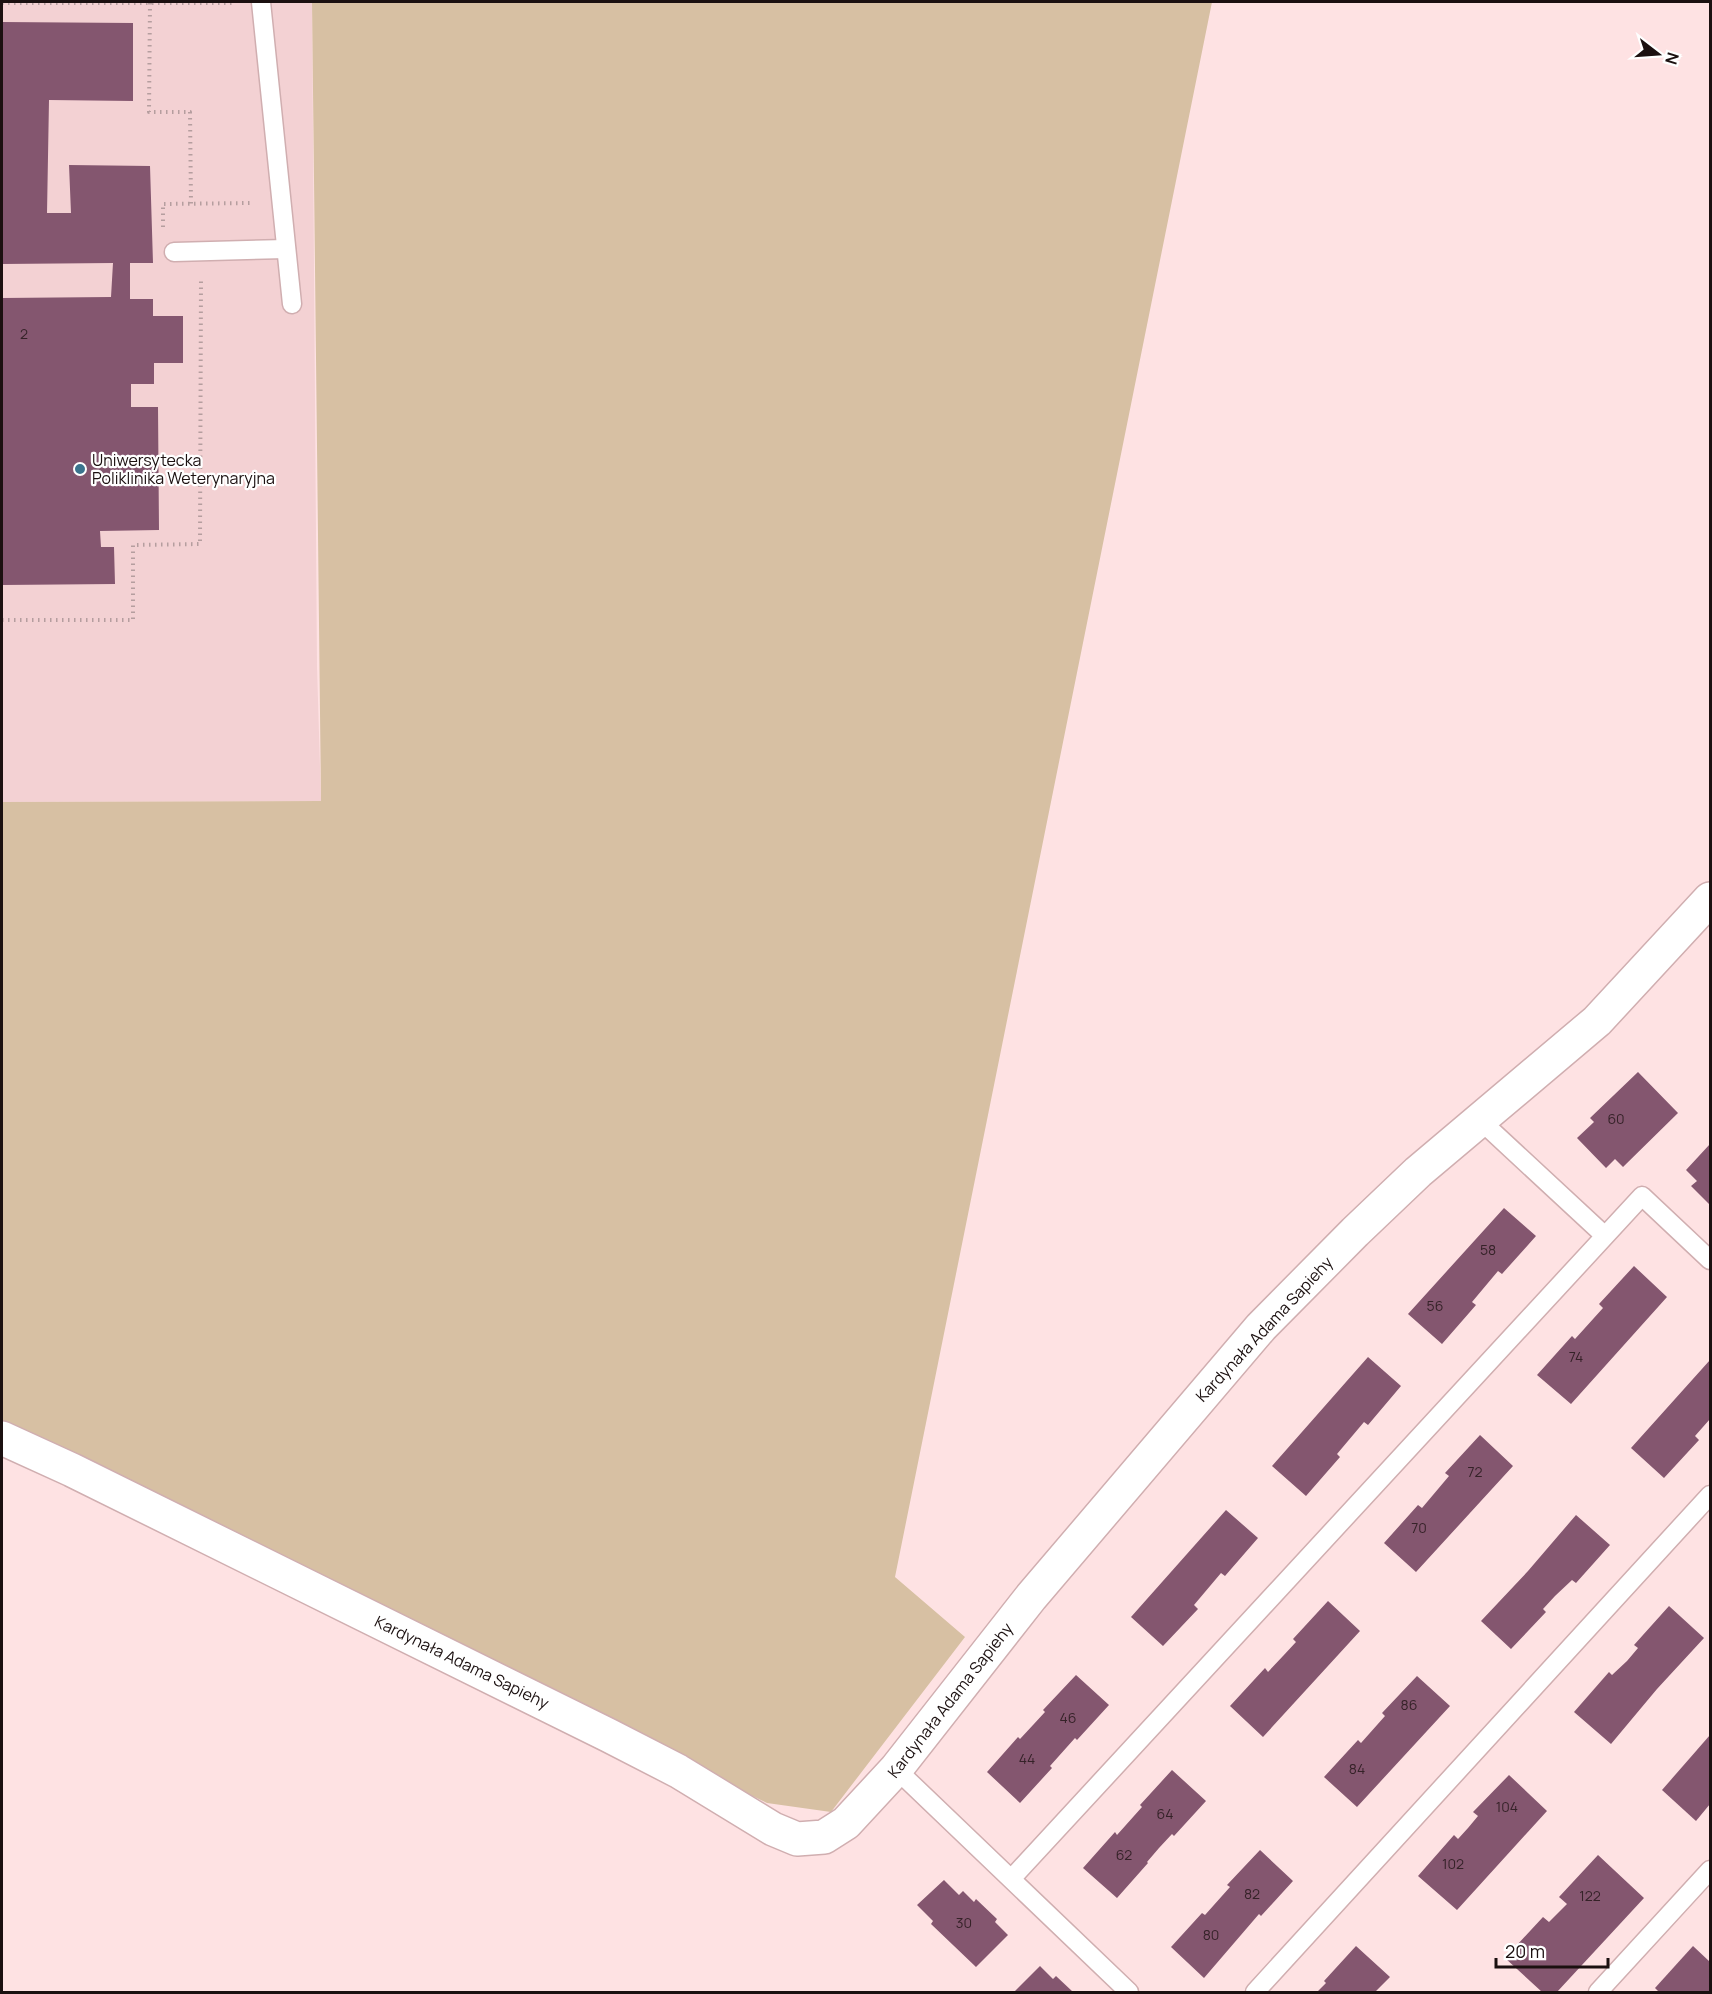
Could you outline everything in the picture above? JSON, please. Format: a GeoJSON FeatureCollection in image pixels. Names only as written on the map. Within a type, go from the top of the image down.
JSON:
{"type":"FeatureCollection","features":[{"type":"Feature","properties":{"kind":"street","name":"Kardynała Adama Sapiehy"},"geometry":{"type":"LineString","coordinates":[[2,1438],[72,1470],[552,1706],[678,1771],[764,1825],[789,1836],[814,1839],[833,1833],[846,1823],[897,1769],[1031,1598],[1262,1328],[1355,1232],[1418,1172],[1597,1021],[1710,899]]}},
{"type":"Feature","properties":{"kind":"lane"},"geometry":{"type":"LineString","coordinates":[[253,2],[292,303]]}},
{"type":"Feature","properties":{"kind":"lane"},"geometry":{"type":"LineString","coordinates":[[174,252],[286,249]]}},
{"type":"Feature","properties":{"kind":"lane"},"geometry":{"type":"LineString","coordinates":[[1480,1120],[1605,1235]]}},
{"type":"Feature","properties":{"kind":"lane"},"geometry":{"type":"LineString","coordinates":[[1012,1878],[1642,1196],[1710,1260]]}},
{"type":"Feature","properties":{"kind":"lane"},"geometry":{"type":"LineString","coordinates":[[1255,1992],[1710,1495]]}},
{"type":"Feature","properties":{"kind":"lane"},"geometry":{"type":"LineString","coordinates":[[897,1769],[1129,1992]]}},
{"type":"Feature","properties":{"kind":"lane"},"geometry":{"type":"LineString","coordinates":[[1598,1992],[1710,1870]]}},
{"type":"Feature","properties":{"kind":"path"},"geometry":{"type":"LineString","coordinates":[[2,3],[253,2]]}},
{"type":"Feature","properties":{"kind":"path"},"geometry":{"type":"LineString","coordinates":[[150,3],[149,112],[190,112],[191,204]]}},
{"type":"Feature","properties":{"kind":"path"},"geometry":{"type":"LineString","coordinates":[[2,620],[133,620],[133,544],[200,544],[201,270]]}},
{"type":"Feature","properties":{"kind":"shaded area"},"geometry":{"type":"Polygon","coordinates":[[[2,2],[312,2],[317,666],[321,801],[2,802],[2,2]]]}},
{"type":"Feature","properties":{"kind":"shaded area"},"geometry":{"type":"Polygon","coordinates":[[[312,2],[1212,2],[895,1577],[965,1637],[831,1812],[767,1803],[2,1434],[2,802],[321,801],[312,2]]]}},
{"type":"Feature","properties":{"kind":"building","name":"Uniwersytecka Poliklinika Weterynaryjna"},"geometry":{"type":"Polygon","coordinates":[[[2,22],[133,23],[133,101],[49,100],[47,213],[71,213],[69,165],[150,166],[153,263],[130,263],[130,299],[153,299],[153,316],[183,316],[183,363],[154,363],[154,384],[131,384],[131,407],[158,407],[159,530],[100,531],[101,547],[114,547],[115,584],[2,585],[2,298],[111,297],[113,263],[2,264],[2,22]]]}},
{"type":"Feature","properties":{"kind":"building"},"geometry":{"type":"Polygon","coordinates":[[[1638,1072],[1678,1113],[1623,1167],[1615,1159],[1606,1168],[1577,1138],[1594,1122],[1590,1118],[1638,1072]]]}},
{"type":"Feature","properties":{"kind":"building"},"geometry":{"type":"Polygon","coordinates":[[[1710,1144],[1710,1205],[1691,1186],[1697,1181],[1686,1170],[1710,1144]]]}},
{"type":"Feature","properties":{"kind":"building"},"geometry":{"type":"Polygon","coordinates":[[[1504,1208],[1536,1236],[1502,1274],[1498,1271],[1472,1302],[1476,1305],[1442,1344],[1408,1314],[1504,1208]]]}},
{"type":"Feature","properties":{"kind":"building"},"geometry":{"type":"Polygon","coordinates":[[[1634,1266],[1667,1297],[1571,1404],[1537,1375],[1572,1336],[1575,1339],[1603,1308],[1599,1304],[1634,1266]]]}},
{"type":"Feature","properties":{"kind":"building"},"geometry":{"type":"Polygon","coordinates":[[[1368,1357],[1401,1386],[1368,1425],[1364,1422],[1337,1454],[1340,1457],[1306,1496],[1272,1466],[1368,1357]]]}},
{"type":"Feature","properties":{"kind":"building"},"geometry":{"type":"Polygon","coordinates":[[[1710,1360],[1710,1419],[1695,1436],[1699,1440],[1664,1478],[1631,1448],[1710,1360]]]}},
{"type":"Feature","properties":{"kind":"building"},"geometry":{"type":"Polygon","coordinates":[[[1480,1435],[1513,1466],[1416,1572],[1384,1543],[1418,1505],[1422,1508],[1449,1476],[1445,1473],[1480,1435]]]}},
{"type":"Feature","properties":{"kind":"building"},"geometry":{"type":"Polygon","coordinates":[[[1226,1510],[1258,1538],[1225,1576],[1221,1573],[1194,1605],[1198,1609],[1163,1646],[1131,1617],[1226,1510]]]}},
{"type":"Feature","properties":{"kind":"building"},"geometry":{"type":"Polygon","coordinates":[[[1576,1515],[1610,1545],[1576,1583],[1572,1580],[1555,1596],[1543,1609],[1546,1612],[1511,1649],[1481,1621],[1576,1515]]]}},
{"type":"Feature","properties":{"kind":"building"},"geometry":{"type":"Polygon","coordinates":[[[1328,1601],[1360,1631],[1263,1737],[1230,1706],[1265,1668],[1268,1672],[1283,1656],[1296,1642],[1293,1639],[1328,1601]]]}},
{"type":"Feature","properties":{"kind":"building"},"geometry":{"type":"Polygon","coordinates":[[[1669,1606],[1704,1638],[1611,1744],[1574,1712],[1609,1672],[1612,1675],[1627,1661],[1638,1648],[1634,1645],[1669,1606]]]}},
{"type":"Feature","properties":{"kind":"building"},"geometry":{"type":"Polygon","coordinates":[[[1076,1675],[1109,1705],[1077,1740],[1075,1738],[1050,1766],[1052,1768],[1020,1803],[987,1772],[1018,1737],[1020,1739],[1045,1712],[1043,1710],[1076,1675]]]}},
{"type":"Feature","properties":{"kind":"building"},"geometry":{"type":"Polygon","coordinates":[[[1417,1676],[1450,1706],[1357,1807],[1324,1777],[1358,1740],[1361,1743],[1385,1716],[1382,1713],[1417,1676]]]}},
{"type":"Feature","properties":{"kind":"building"},"geometry":{"type":"Polygon","coordinates":[[[1710,1735],[1710,1804],[1696,1821],[1662,1790],[1710,1735]]]}},
{"type":"Feature","properties":{"kind":"building"},"geometry":{"type":"Polygon","coordinates":[[[1172,1770],[1206,1801],[1174,1836],[1172,1834],[1159,1848],[1117,1898],[1083,1868],[1115,1832],[1117,1835],[1142,1807],[1140,1805],[1172,1770]]]}},
{"type":"Feature","properties":{"kind":"building"},"geometry":{"type":"Polygon","coordinates":[[[1509,1775],[1547,1811],[1457,1910],[1418,1876],[1454,1835],[1458,1839],[1468,1828],[1478,1816],[1473,1812],[1509,1775]]]}},
{"type":"Feature","properties":{"kind":"building"},"geometry":{"type":"Polygon","coordinates":[[[1260,1850],[1293,1881],[1261,1916],[1259,1914],[1204,1978],[1171,1947],[1202,1913],[1205,1915],[1230,1887],[1227,1885],[1260,1850]]]}},
{"type":"Feature","properties":{"kind":"building"},"geometry":{"type":"Polygon","coordinates":[[[1598,1855],[1644,1898],[1557,1992],[1542,1992],[1505,1958],[1543,1917],[1549,1922],[1567,1904],[1559,1897],[1598,1855]]]}},
{"type":"Feature","properties":{"kind":"building"},"geometry":{"type":"Polygon","coordinates":[[[944,1880],[959,1895],[963,1891],[974,1902],[976,1899],[997,1919],[995,1922],[1008,1935],[976,1967],[931,1924],[933,1921],[917,1905],[944,1880]]]}},
{"type":"Feature","properties":{"kind":"building"},"geometry":{"type":"Polygon","coordinates":[[[1356,1946],[1390,1977],[1375,1992],[1317,1992],[1326,1983],[1324,1981],[1356,1946]]]}},
{"type":"Feature","properties":{"kind":"building"},"geometry":{"type":"Polygon","coordinates":[[[1693,1946],[1710,1962],[1710,1992],[1659,1992],[1655,1988],[1693,1946]]]}},
{"type":"Feature","properties":{"kind":"building"},"geometry":{"type":"Polygon","coordinates":[[[1040,1966],[1053,1979],[1056,1976],[1073,1992],[1014,1992],[1040,1966]]]}},
{"type":"Feature","properties":{"kind":"place","name":"Uniwersytecka Poliklinika Weterynaryjna"},"geometry":{"type":"Point","coordinates":[80,469]}}]}
